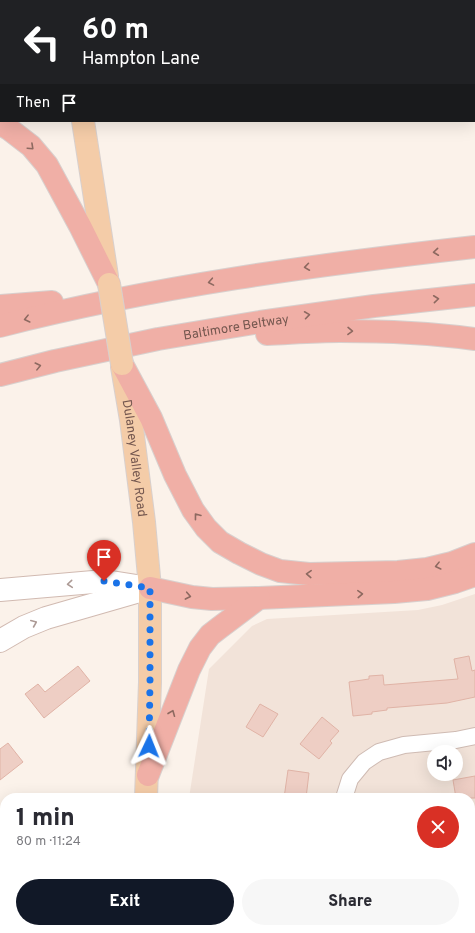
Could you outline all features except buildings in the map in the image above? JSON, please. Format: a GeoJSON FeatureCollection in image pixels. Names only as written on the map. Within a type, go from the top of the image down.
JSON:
{"type":"FeatureCollection","features":[{"type":"Feature","properties":{"kind":"highway"},"geometry":{"type":"LineString","coordinates":[[0,124],[31,146],[47,165],[89,224],[109,284]]}},
{"type":"Feature","properties":{"kind":"highway"},"geometry":{"type":"LineString","coordinates":[[0,326],[147,293],[257,274],[368,259],[475,247]]}},
{"type":"Feature","properties":{"kind":"highway"},"geometry":{"type":"LineString","coordinates":[[0,306],[147,293]]}},
{"type":"Feature","properties":{"kind":"highway","name":"Baltimore Beltway"},"geometry":{"type":"LineString","coordinates":[[0,375],[55,361],[158,339],[260,322],[374,306],[475,295]]}},
{"type":"Feature","properties":{"kind":"highway"},"geometry":{"type":"LineString","coordinates":[[158,339],[339,331],[433,334],[475,339]]}},
{"type":"Feature","properties":{"kind":"highway"},"geometry":{"type":"LineString","coordinates":[[122,364],[141,419],[175,475],[193,510],[206,528],[220,542],[239,554],[280,571],[309,574],[398,572],[427,569],[452,563],[475,554]]}},
{"type":"Feature","properties":{"kind":"highway"},"geometry":{"type":"LineString","coordinates":[[150,588],[192,597],[212,599],[259,598],[394,592],[427,589],[475,575]]}},
{"type":"Feature","properties":{"kind":"highway"},"geometry":{"type":"LineString","coordinates":[[148,775],[189,670],[200,648],[210,635],[259,598]]}},
{"type":"Feature","properties":{"kind":"main road"},"geometry":{"type":"LineString","coordinates":[[83,122],[89,224]]}},
{"type":"Feature","properties":{"kind":"main road"},"geometry":{"type":"LineString","coordinates":[[109,284],[122,364]]}},
{"type":"Feature","properties":{"kind":"main road","name":"Dulaney Valley Road"},"geometry":{"type":"LineString","coordinates":[[141,419],[144,522],[150,588],[150,682],[146,793]]}},
{"type":"Feature","properties":{"kind":"street"},"geometry":{"type":"LineString","coordinates":[[0,590],[104,581],[150,588]]}},
{"type":"Feature","properties":{"kind":"street"},"geometry":{"type":"LineString","coordinates":[[0,641],[24,627],[46,618],[150,588]]}},
{"type":"Feature","properties":{"kind":"street"},"geometry":{"type":"LineString","coordinates":[[346,793],[350,779],[364,762],[379,752],[404,745],[456,740],[475,736]]}},
{"type":"Feature","properties":{"kind":"shaded area"},"geometry":{"type":"Polygon","coordinates":[[[475,594],[475,793],[190,793],[209,669],[252,626],[267,619],[418,610],[442,605],[475,594]]]}},
{"type":"Feature","properties":{"kind":"route"},"geometry":{"type":"LineString","coordinates":[[104,581],[150,588],[149,746]]}}]}
